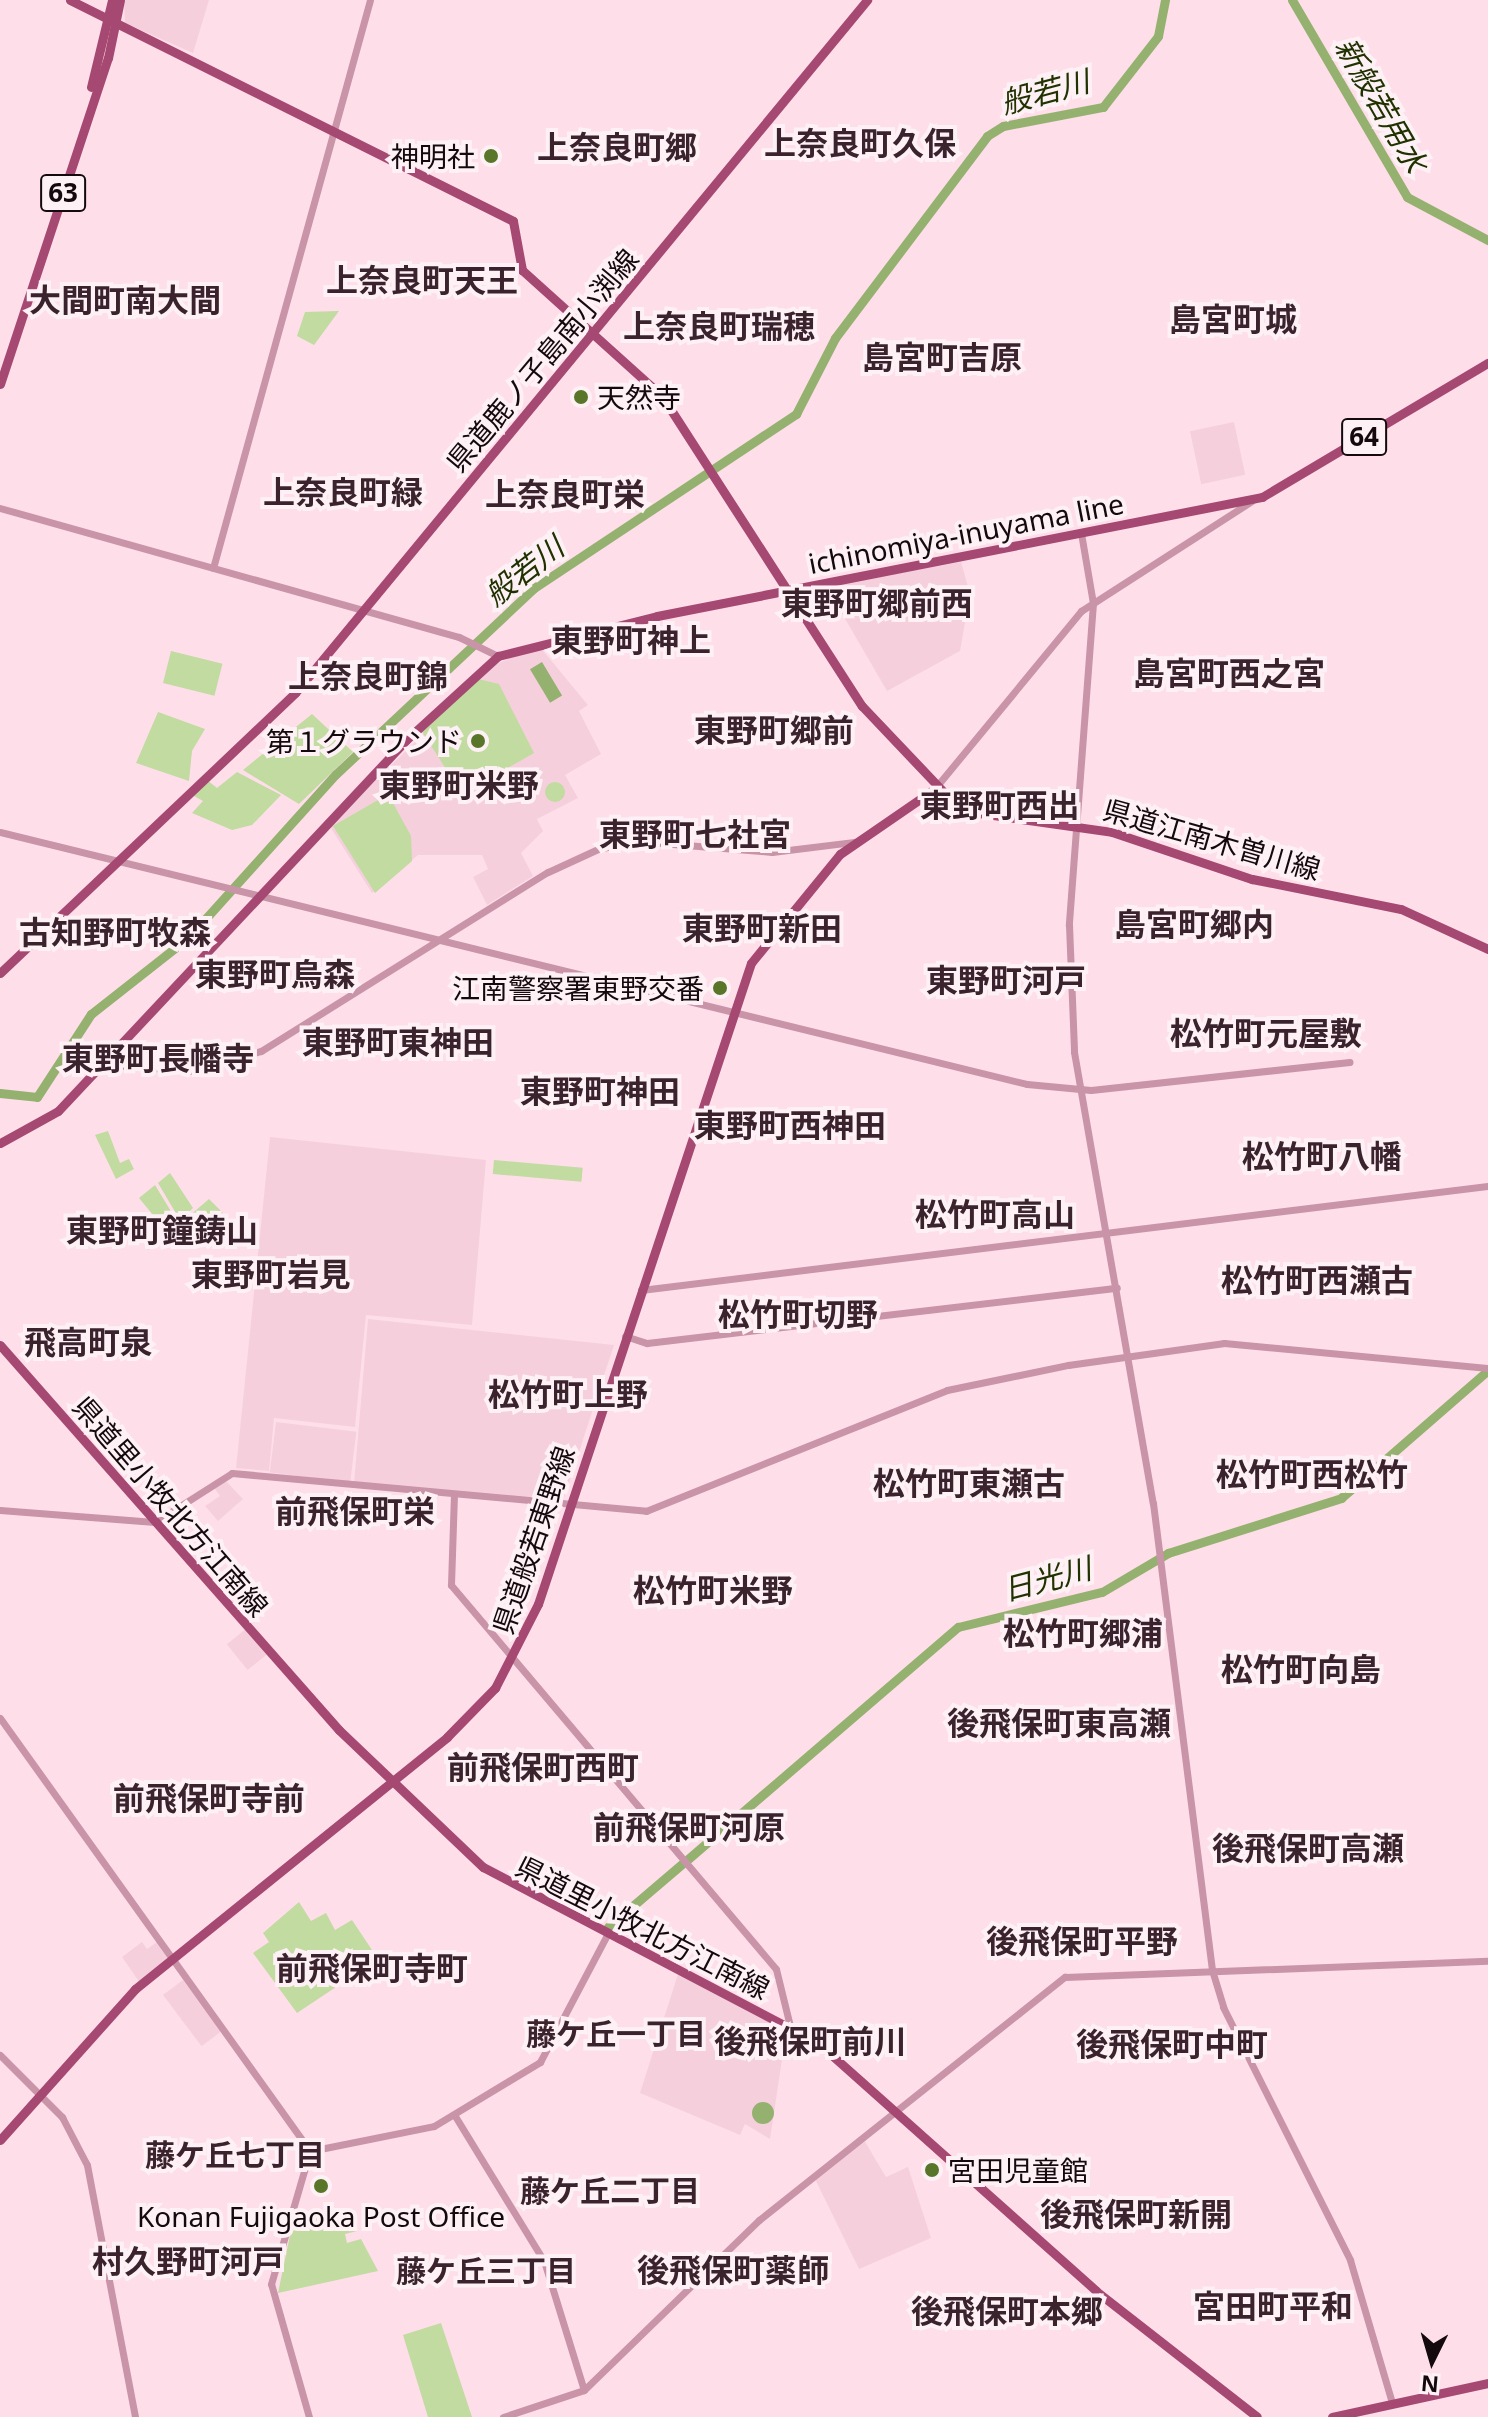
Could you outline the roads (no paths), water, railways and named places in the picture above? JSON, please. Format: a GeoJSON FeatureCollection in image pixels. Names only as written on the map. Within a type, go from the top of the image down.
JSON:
{"type":"FeatureCollection","features":[{"type":"Feature","properties":{"kind":"main road","name":"県道江南木曽川線"},"geometry":{"type":"LineString","coordinates":[[70,0],[511,219],[522,270],[662,396],[862,706],[936,788],[979,813],[1079,826],[1252,879],[1401,909],[1488,949]]}},
{"type":"Feature","properties":{"kind":"main road","name":"63"},"geometry":{"type":"LineString","coordinates":[[0,384],[113,21],[112,0]]}},
{"type":"Feature","properties":{"kind":"main road","name":"63"},"geometry":{"type":"LineString","coordinates":[[0,368],[120,0]]}},
{"type":"Feature","properties":{"kind":"main road","name":"県道鹿ノ子島南小渕線"},"geometry":{"type":"LineString","coordinates":[[0,973],[295,693],[867,0]]}},
{"type":"Feature","properties":{"kind":"main road","name":"ichinomiya-inuyama line"},"geometry":{"type":"LineString","coordinates":[[0,1143],[52,1116],[473,671],[498,656],[787,590],[1254,499],[1488,363]]}},
{"type":"Feature","properties":{"kind":"main road","name":"県道般若東野線"},"geometry":{"type":"LineString","coordinates":[[0,2140],[43,2097],[113,2011],[171,1958],[474,1713],[514,1659],[641,1290],[732,1010],[766,939],[856,842],[936,788]]}},
{"type":"Feature","properties":{"kind":"main road","name":"県道里小牧北方江南線"},"geometry":{"type":"LineString","coordinates":[[0,1345],[155,1522],[392,1781],[489,1872],[790,2026],[896,2112],[1096,2291],[1257,2417]]}},
{"type":"Feature","properties":{"kind":"main road"},"geometry":{"type":"LineString","coordinates":[[1332,2417],[1488,2383]]}},
{"type":"Feature","properties":{"kind":"street"},"geometry":{"type":"LineString","coordinates":[[213,568],[337,132],[370,0]]}},
{"type":"Feature","properties":{"kind":"street"},"geometry":{"type":"LineString","coordinates":[[936,788],[1015,685],[1093,603],[1254,499]]}},
{"type":"Feature","properties":{"kind":"street"},"geometry":{"type":"LineString","coordinates":[[0,508],[486,645],[498,656]]}},
{"type":"Feature","properties":{"kind":"street"},"geometry":{"type":"LineString","coordinates":[[1081,533],[1093,603],[1068,959],[1079,1090],[1129,1355],[1159,1558],[1212,1970],[1350,2260],[1392,2403]]}},
{"type":"Feature","properties":{"kind":"street"},"geometry":{"type":"LineString","coordinates":[[0,832],[263,892],[732,1010],[1079,1090],[1349,1062]]}},
{"type":"Feature","properties":{"kind":"street"},"geometry":{"type":"LineString","coordinates":[[102,1064],[193,1071],[234,1062],[569,860],[628,841],[772,852],[856,842]]}},
{"type":"Feature","properties":{"kind":"street"},"geometry":{"type":"LineString","coordinates":[[641,1290],[1488,1186]]}},
{"type":"Feature","properties":{"kind":"street"},"geometry":{"type":"LineString","coordinates":[[625,1336],[647,1343],[1117,1288]]}},
{"type":"Feature","properties":{"kind":"street"},"geometry":{"type":"LineString","coordinates":[[0,1510],[155,1522],[232,1473],[568,1505],[655,1509],[947,1390],[1129,1355],[1237,1343],[1487,1368]]}},
{"type":"Feature","properties":{"kind":"street"},"geometry":{"type":"LineString","coordinates":[[454,1494],[447,1577],[776,1969],[790,2026]]}},
{"type":"Feature","properties":{"kind":"street"},"geometry":{"type":"LineString","coordinates":[[0,1718],[310,2151]]}},
{"type":"Feature","properties":{"kind":"street"},"geometry":{"type":"LineString","coordinates":[[310,2151],[455,2116],[543,2059],[607,1935]]}},
{"type":"Feature","properties":{"kind":"street"},"geometry":{"type":"LineString","coordinates":[[503,2417],[584,2390],[729,2247],[1065,1977],[1488,1961]]}},
{"type":"Feature","properties":{"kind":"street"},"geometry":{"type":"LineString","coordinates":[[0,2055],[43,2097],[73,2133],[87,2165],[135,2417]]}},
{"type":"Feature","properties":{"kind":"street"},"geometry":{"type":"LineString","coordinates":[[455,2116],[544,2261],[584,2390]]}},
{"type":"Feature","properties":{"kind":"street"},"geometry":{"type":"LineString","coordinates":[[309,2417],[271,2284],[310,2151]]}},
{"type":"Feature","properties":{"kind":"waterway","name":"般若川"},"geometry":{"type":"LineString","coordinates":[[0,1093],[37,1097],[91,1014],[189,937],[336,774],[534,588],[796,414],[835,338],[987,136],[1003,126],[1103,107],[1158,36],[1165,0]]}},
{"type":"Feature","properties":{"kind":"waterway","name":"新般若用水"},"geometry":{"type":"LineString","coordinates":[[1292,0],[1407,197],[1488,240]]}},
{"type":"Feature","properties":{"kind":"waterway","name":"日光川"},"geometry":{"type":"LineString","coordinates":[[688,1859],[958,1627],[1102,1592],[1168,1553],[1341,1498],[1488,1370]]}},
{"type":"Feature","properties":{"kind":"waterway","name":"日光川"},"geometry":{"type":"LineString","coordinates":[[608,1927],[683,1863]]}},
{"type":"Feature","properties":{"kind":"place","name":"神明社"},"geometry":{"type":"Point","coordinates":[491,156]}},
{"type":"Feature","properties":{"kind":"place","name":"天然寺"},"geometry":{"type":"Point","coordinates":[581,397]}},
{"type":"Feature","properties":{"kind":"place","name":"第１グラウンド"},"geometry":{"type":"Point","coordinates":[478,741]}},
{"type":"Feature","properties":{"kind":"place","name":"江南警察署東野交番"},"geometry":{"type":"Point","coordinates":[720,988]}},
{"type":"Feature","properties":{"kind":"place","name":"宮田児童館"},"geometry":{"type":"Point","coordinates":[932,2170]}},
{"type":"Feature","properties":{"kind":"place","name":"Konan Fujigaoka Post Office"},"geometry":{"type":"Point","coordinates":[321,2186]}},
{"type":"Feature","properties":{"kind":"district","name":"上奈良町久保"},"geometry":{"type":"Point","coordinates":[860,143]}},
{"type":"Feature","properties":{"kind":"district","name":"上奈良町郷"},"geometry":{"type":"Point","coordinates":[617,147]}},
{"type":"Feature","properties":{"kind":"district","name":"上奈良町天王"},"geometry":{"type":"Point","coordinates":[422,280]}},
{"type":"Feature","properties":{"kind":"district","name":"大間町南大間"},"geometry":{"type":"Point","coordinates":[125,300]}},
{"type":"Feature","properties":{"kind":"district","name":"島宮町城"},"geometry":{"type":"Point","coordinates":[1233,319]}},
{"type":"Feature","properties":{"kind":"district","name":"上奈良町瑞穂"},"geometry":{"type":"Point","coordinates":[719,326]}},
{"type":"Feature","properties":{"kind":"district","name":"島宮町吉原"},"geometry":{"type":"Point","coordinates":[942,357]}},
{"type":"Feature","properties":{"kind":"district","name":"上奈良町緑"},"geometry":{"type":"Point","coordinates":[343,492]}},
{"type":"Feature","properties":{"kind":"district","name":"上奈良町栄"},"geometry":{"type":"Point","coordinates":[565,494]}},
{"type":"Feature","properties":{"kind":"district","name":"東野町郷前西"},"geometry":{"type":"Point","coordinates":[877,603]}},
{"type":"Feature","properties":{"kind":"district","name":"東野町神上"},"geometry":{"type":"Point","coordinates":[631,640]}},
{"type":"Feature","properties":{"kind":"district","name":"島宮町西之宮"},"geometry":{"type":"Point","coordinates":[1229,673]}},
{"type":"Feature","properties":{"kind":"district","name":"上奈良町錦"},"geometry":{"type":"Point","coordinates":[368,676]}},
{"type":"Feature","properties":{"kind":"district","name":"東野町郷前"},"geometry":{"type":"Point","coordinates":[774,730]}},
{"type":"Feature","properties":{"kind":"district","name":"東野町米野"},"geometry":{"type":"Point","coordinates":[459,785]}},
{"type":"Feature","properties":{"kind":"district","name":"東野町西出"},"geometry":{"type":"Point","coordinates":[1000,805]}},
{"type":"Feature","properties":{"kind":"district","name":"東野町七社宮"},"geometry":{"type":"Point","coordinates":[695,834]}},
{"type":"Feature","properties":{"kind":"district","name":"島宮町郷内"},"geometry":{"type":"Point","coordinates":[1194,924]}},
{"type":"Feature","properties":{"kind":"district","name":"東野町新田"},"geometry":{"type":"Point","coordinates":[762,928]}},
{"type":"Feature","properties":{"kind":"district","name":"古知野町牧森"},"geometry":{"type":"Point","coordinates":[115,932]}},
{"type":"Feature","properties":{"kind":"district","name":"東野町烏森"},"geometry":{"type":"Point","coordinates":[275,974]}},
{"type":"Feature","properties":{"kind":"district","name":"東野町河戸"},"geometry":{"type":"Point","coordinates":[1006,980]}},
{"type":"Feature","properties":{"kind":"district","name":"松竹町元屋敷"},"geometry":{"type":"Point","coordinates":[1266,1033]}},
{"type":"Feature","properties":{"kind":"district","name":"東野町東神田"},"geometry":{"type":"Point","coordinates":[398,1042]}},
{"type":"Feature","properties":{"kind":"district","name":"東野町長幡寺"},"geometry":{"type":"Point","coordinates":[158,1058]}},
{"type":"Feature","properties":{"kind":"district","name":"東野町神田"},"geometry":{"type":"Point","coordinates":[600,1091]}},
{"type":"Feature","properties":{"kind":"district","name":"東野町西神田"},"geometry":{"type":"Point","coordinates":[790,1125]}},
{"type":"Feature","properties":{"kind":"district","name":"松竹町八幡"},"geometry":{"type":"Point","coordinates":[1322,1156]}},
{"type":"Feature","properties":{"kind":"district","name":"松竹町高山"},"geometry":{"type":"Point","coordinates":[995,1214]}},
{"type":"Feature","properties":{"kind":"district","name":"東野町鐘鋳山"},"geometry":{"type":"Point","coordinates":[162,1230]}},
{"type":"Feature","properties":{"kind":"district","name":"東野町岩見"},"geometry":{"type":"Point","coordinates":[271,1274]}},
{"type":"Feature","properties":{"kind":"district","name":"松竹町西瀬古"},"geometry":{"type":"Point","coordinates":[1317,1280]}},
{"type":"Feature","properties":{"kind":"district","name":"松竹町切野"},"geometry":{"type":"Point","coordinates":[798,1314]}},
{"type":"Feature","properties":{"kind":"district","name":"飛高町泉"},"geometry":{"type":"Point","coordinates":[88,1342]}},
{"type":"Feature","properties":{"kind":"district","name":"松竹町上野"},"geometry":{"type":"Point","coordinates":[568,1394]}},
{"type":"Feature","properties":{"kind":"district","name":"松竹町西松竹"},"geometry":{"type":"Point","coordinates":[1312,1474]}},
{"type":"Feature","properties":{"kind":"district","name":"松竹町東瀬古"},"geometry":{"type":"Point","coordinates":[969,1483]}},
{"type":"Feature","properties":{"kind":"district","name":"前飛保町栄"},"geometry":{"type":"Point","coordinates":[355,1511]}},
{"type":"Feature","properties":{"kind":"district","name":"松竹町米野"},"geometry":{"type":"Point","coordinates":[713,1590]}},
{"type":"Feature","properties":{"kind":"district","name":"松竹町郷浦"},"geometry":{"type":"Point","coordinates":[1083,1633]}},
{"type":"Feature","properties":{"kind":"district","name":"松竹町向島"},"geometry":{"type":"Point","coordinates":[1301,1669]}},
{"type":"Feature","properties":{"kind":"district","name":"後飛保町東高瀬"},"geometry":{"type":"Point","coordinates":[1059,1723]}},
{"type":"Feature","properties":{"kind":"district","name":"前飛保町西町"},"geometry":{"type":"Point","coordinates":[543,1767]}},
{"type":"Feature","properties":{"kind":"district","name":"前飛保町寺前"},"geometry":{"type":"Point","coordinates":[209,1798]}},
{"type":"Feature","properties":{"kind":"district","name":"前飛保町河原"},"geometry":{"type":"Point","coordinates":[689,1827]}},
{"type":"Feature","properties":{"kind":"district","name":"後飛保町高瀬"},"geometry":{"type":"Point","coordinates":[1308,1848]}},
{"type":"Feature","properties":{"kind":"district","name":"後飛保町平野"},"geometry":{"type":"Point","coordinates":[1082,1941]}},
{"type":"Feature","properties":{"kind":"district","name":"前飛保町寺町"},"geometry":{"type":"Point","coordinates":[372,1968]}},
{"type":"Feature","properties":{"kind":"district","name":"藤ケ丘一丁目"},"geometry":{"type":"Point","coordinates":[616,2034]}},
{"type":"Feature","properties":{"kind":"district","name":"後飛保町前川"},"geometry":{"type":"Point","coordinates":[810,2041]}},
{"type":"Feature","properties":{"kind":"district","name":"後飛保町中町"},"geometry":{"type":"Point","coordinates":[1172,2044]}},
{"type":"Feature","properties":{"kind":"district","name":"藤ケ丘七丁目"},"geometry":{"type":"Point","coordinates":[235,2155]}},
{"type":"Feature","properties":{"kind":"district","name":"藤ケ丘二丁目"},"geometry":{"type":"Point","coordinates":[610,2191]}},
{"type":"Feature","properties":{"kind":"district","name":"後飛保町新開"},"geometry":{"type":"Point","coordinates":[1136,2214]}},
{"type":"Feature","properties":{"kind":"district","name":"村久野町河戸"},"geometry":{"type":"Point","coordinates":[188,2261]}},
{"type":"Feature","properties":{"kind":"district","name":"後飛保町薬師"},"geometry":{"type":"Point","coordinates":[733,2270]}},
{"type":"Feature","properties":{"kind":"district","name":"藤ケ丘三丁目"},"geometry":{"type":"Point","coordinates":[486,2271]}},
{"type":"Feature","properties":{"kind":"district","name":"宮田町平和"},"geometry":{"type":"Point","coordinates":[1273,2306]}},
{"type":"Feature","properties":{"kind":"district","name":"後飛保町本郷"},"geometry":{"type":"Point","coordinates":[1007,2311]}}]}
